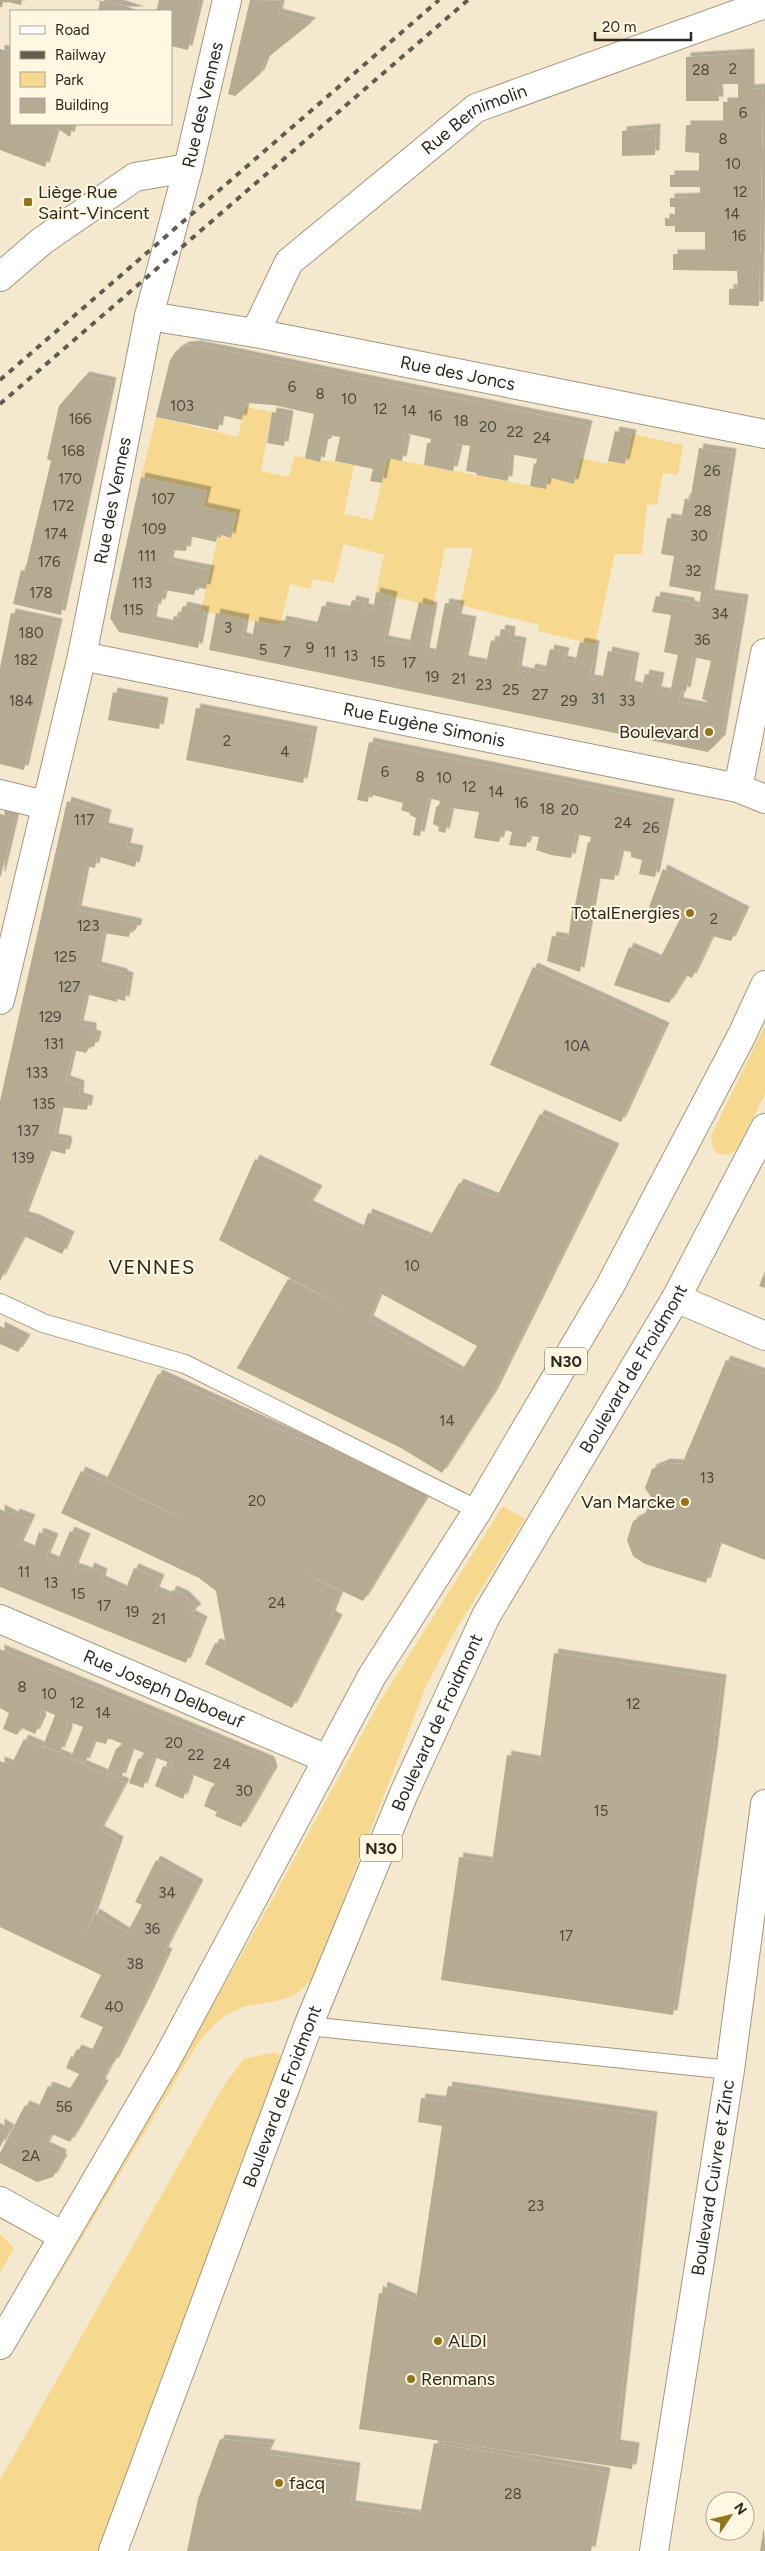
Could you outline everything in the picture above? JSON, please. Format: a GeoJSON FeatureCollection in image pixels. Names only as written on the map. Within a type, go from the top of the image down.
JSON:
{"type":"FeatureCollection","features":[{"type":"Feature","properties":{"kind":"street","name":"Rue des Vennes"},"geometry":{"type":"LineString","coordinates":[[0,1000],[82,656],[148,316],[188,168],[227,0]]}},
{"type":"Feature","properties":{"kind":"street","name":"Rue Bernimolin"},"geometry":{"type":"LineString","coordinates":[[255,333],[289,262],[476,108],[765,4]]}},
{"type":"Feature","properties":{"kind":"street"},"geometry":{"type":"LineString","coordinates":[[0,277],[42,241],[135,176],[188,168]]}},
{"type":"Feature","properties":{"kind":"street","name":"Rue des Joncs"},"geometry":{"type":"LineString","coordinates":[[148,316],[255,333],[765,434]]}},
{"type":"Feature","properties":{"kind":"street"},"geometry":{"type":"LineString","coordinates":[[738,788],[765,653]]}},
{"type":"Feature","properties":{"kind":"street","name":"Rue Eugène Simonis"},"geometry":{"type":"LineString","coordinates":[[82,656],[738,788],[765,798]]}},
{"type":"Feature","properties":{"kind":"street"},"geometry":{"type":"LineString","coordinates":[[0,794],[45,805]]}},
{"type":"Feature","properties":{"kind":"street","name":"N30"},"geometry":{"type":"LineString","coordinates":[[0,2345],[168,2058],[372,1676],[478,1510],[613,1281],[742,1035],[765,985]]}},
{"type":"Feature","properties":{"kind":"street","name":"Boulevard de Froidmont"},"geometry":{"type":"LineString","coordinates":[[114,2551],[308,2026],[405,1791],[486,1616],[676,1298],[737,1186],[765,1128]]}},
{"type":"Feature","properties":{"kind":"street"},"geometry":{"type":"LineString","coordinates":[[676,1298],[765,1336]]}},
{"type":"Feature","properties":{"kind":"street","name":"Rue Joseph Delboeuf"},"geometry":{"type":"LineString","coordinates":[[0,1619],[327,1759]]}},
{"type":"Feature","properties":{"kind":"street","name":"Boulevard Cuivre et Zinc"},"geometry":{"type":"LineString","coordinates":[[654,2551],[730,2070],[765,1804]]}},
{"type":"Feature","properties":{"kind":"street"},"geometry":{"type":"LineString","coordinates":[[0,2201],[63,2236]]}},
{"type":"Feature","properties":{"kind":"lane"},"geometry":{"type":"LineString","coordinates":[[0,1303],[43,1323],[185,1364],[478,1510]]}},
{"type":"Feature","properties":{"kind":"lane"},"geometry":{"type":"LineString","coordinates":[[308,2026],[730,2070]]}},
{"type":"Feature","properties":{"kind":"green space"},"geometry":{"type":"Polygon","coordinates":[[[245,407],[272,412],[261,471],[289,477],[294,456],[354,465],[344,514],[373,520],[387,458],[546,489],[548,477],[574,484],[580,458],[607,464],[608,461],[625,464],[632,434],[683,445],[678,475],[663,473],[657,504],[647,505],[642,554],[615,554],[595,645],[538,631],[539,625],[460,605],[473,548],[445,548],[433,607],[376,592],[384,555],[344,544],[334,583],[313,579],[310,589],[290,584],[280,626],[201,611],[218,536],[231,538],[236,514],[203,507],[206,491],[141,477],[156,417],[238,437],[245,407]]]}},
{"type":"Feature","properties":{"kind":"green space"},"geometry":{"type":"Polygon","coordinates":[[[765,1025],[765,1094],[737,1149],[729,1155],[718,1154],[713,1148],[711,1136],[765,1025]]]}},
{"type":"Feature","properties":{"kind":"green space"},"geometry":{"type":"Polygon","coordinates":[[[503,1506],[525,1519],[455,1631],[427,1684],[314,1976],[304,1987],[285,1999],[244,2007],[227,2015],[198,2043],[33,2320],[266,1911],[379,1703],[503,1506]]]}},
{"type":"Feature","properties":{"kind":"green space"},"geometry":{"type":"Polygon","coordinates":[[[275,2052],[288,2060],[99,2551],[0,2551],[0,2480],[224,2085],[244,2059],[275,2052]]]}},
{"type":"Feature","properties":{"kind":"green space"},"geometry":{"type":"Polygon","coordinates":[[[0,2234],[14,2248],[0,2273],[0,2234]]]}},
{"type":"Feature","properties":{"kind":"building"},"geometry":{"type":"Polygon","coordinates":[[[0,0],[22,0],[21,5],[3,2],[2,7],[0,7],[0,0]]]}},
{"type":"Feature","properties":{"kind":"building"},"geometry":{"type":"Polygon","coordinates":[[[96,0],[137,10],[98,10],[100,2],[96,0]]]}},
{"type":"Feature","properties":{"kind":"building"},"geometry":{"type":"Polygon","coordinates":[[[159,0],[200,0],[188,50],[172,46],[172,10],[156,10],[159,0]]]}},
{"type":"Feature","properties":{"kind":"building"},"geometry":{"type":"Polygon","coordinates":[[[250,0],[281,1],[278,13],[312,22],[266,59],[260,74],[235,96],[228,94],[250,0]]]}},
{"type":"Feature","properties":{"kind":"building"},"geometry":{"type":"Polygon","coordinates":[[[0,49],[10,52],[10,125],[73,125],[70,137],[57,128],[45,167],[0,150],[0,49]]]}},
{"type":"Feature","properties":{"kind":"building"},"geometry":{"type":"Polygon","coordinates":[[[750,53],[750,89],[762,88],[763,99],[759,306],[729,305],[729,289],[738,288],[737,271],[673,270],[673,254],[705,254],[705,232],[675,232],[675,226],[665,226],[665,218],[675,219],[675,207],[670,207],[670,198],[700,197],[700,187],[670,187],[670,175],[699,175],[699,153],[685,152],[686,125],[723,125],[723,102],[738,102],[738,84],[718,84],[719,101],[686,101],[686,57],[750,53]]]}},
{"type":"Feature","properties":{"kind":"building"},"geometry":{"type":"Polygon","coordinates":[[[656,128],[655,155],[622,156],[622,131],[656,128]]]}},
{"type":"Feature","properties":{"kind":"building"},"geometry":{"type":"Polygon","coordinates":[[[197,345],[588,425],[574,484],[548,477],[546,489],[530,486],[534,463],[536,464],[537,459],[510,454],[508,481],[476,475],[477,473],[466,471],[470,446],[457,444],[458,450],[453,471],[424,465],[427,443],[430,443],[431,439],[405,433],[404,439],[406,439],[402,461],[387,458],[382,483],[370,481],[373,469],[335,461],[340,437],[328,435],[327,443],[324,443],[320,462],[305,458],[314,414],[274,405],[246,403],[242,420],[221,415],[218,430],[156,417],[170,360],[176,351],[185,346],[197,345]]]}},
{"type":"Feature","properties":{"kind":"building"},"geometry":{"type":"Polygon","coordinates":[[[85,376],[112,382],[61,615],[13,604],[21,570],[25,571],[51,461],[47,459],[59,406],[85,376]]]}},
{"type":"Feature","properties":{"kind":"building"},"geometry":{"type":"Polygon","coordinates":[[[272,412],[289,415],[284,446],[267,443],[272,412]]]}},
{"type":"Feature","properties":{"kind":"building"},"geometry":{"type":"Polygon","coordinates":[[[615,431],[632,434],[625,464],[608,461],[615,431]]]}},
{"type":"Feature","properties":{"kind":"building"},"geometry":{"type":"Polygon","coordinates":[[[699,448],[732,453],[710,594],[744,599],[721,739],[708,752],[209,650],[216,613],[245,619],[242,637],[252,639],[255,621],[280,626],[282,620],[316,627],[322,606],[349,611],[352,600],[365,603],[364,608],[373,610],[376,592],[393,596],[384,640],[409,645],[419,602],[433,607],[425,652],[435,654],[445,603],[460,605],[457,618],[472,621],[464,660],[486,664],[491,640],[498,642],[501,629],[511,631],[510,640],[522,642],[517,670],[529,673],[531,668],[545,671],[550,649],[565,652],[563,660],[575,663],[580,642],[595,645],[590,679],[602,681],[608,651],[635,657],[630,685],[642,688],[645,674],[660,677],[657,691],[670,693],[678,655],[664,652],[671,615],[652,612],[656,596],[690,602],[690,605],[699,607],[701,592],[669,586],[674,556],[661,554],[667,518],[681,520],[685,498],[690,501],[699,448]],[[693,657],[686,692],[681,690],[679,702],[705,707],[707,701],[702,699],[711,661],[693,657]]]}},
{"type":"Feature","properties":{"kind":"building"},"geometry":{"type":"Polygon","coordinates":[[[141,477],[207,491],[203,507],[236,514],[231,538],[218,534],[216,542],[189,536],[186,551],[171,550],[169,562],[210,570],[206,589],[196,587],[194,595],[164,590],[161,604],[155,603],[152,621],[171,625],[174,616],[179,617],[183,606],[205,611],[198,648],[119,632],[110,618],[141,477]]]}},
{"type":"Feature","properties":{"kind":"building"},"geometry":{"type":"Polygon","coordinates":[[[11,613],[58,623],[24,770],[0,764],[0,668],[11,613]]]}},
{"type":"Feature","properties":{"kind":"building"},"geometry":{"type":"Polygon","coordinates":[[[113,692],[164,702],[159,729],[108,720],[113,692]]]}},
{"type":"Feature","properties":{"kind":"building"},"geometry":{"type":"Polygon","coordinates":[[[196,708],[313,731],[303,783],[186,760],[196,708]]]}},
{"type":"Feature","properties":{"kind":"building"},"geometry":{"type":"Polygon","coordinates":[[[369,742],[670,803],[655,877],[639,874],[642,860],[631,857],[631,852],[621,850],[614,880],[597,878],[580,972],[547,961],[552,936],[568,939],[573,905],[575,905],[588,842],[590,842],[591,837],[576,834],[571,858],[551,855],[536,850],[539,837],[529,836],[526,847],[509,845],[512,832],[503,830],[499,842],[474,838],[479,812],[451,808],[445,833],[438,831],[439,827],[433,824],[436,807],[440,801],[428,798],[420,836],[413,835],[416,818],[410,815],[410,813],[401,810],[403,803],[369,794],[368,802],[357,800],[369,742]]]}},
{"type":"Feature","properties":{"kind":"building"},"geometry":{"type":"Polygon","coordinates":[[[67,801],[107,814],[104,827],[129,833],[126,847],[139,850],[135,867],[97,856],[95,868],[86,866],[77,910],[138,923],[136,930],[131,929],[129,937],[103,933],[97,966],[123,973],[123,975],[129,977],[125,1001],[117,999],[117,1002],[86,994],[79,1025],[92,1027],[92,1034],[97,1036],[94,1047],[90,1046],[86,1053],[73,1050],[66,1080],[80,1085],[79,1097],[89,1100],[87,1110],[60,1107],[54,1138],[66,1140],[68,1143],[65,1154],[49,1150],[24,1216],[33,1218],[70,1236],[62,1254],[24,1236],[0,1281],[0,1101],[67,801]]]}},
{"type":"Feature","properties":{"kind":"building"},"geometry":{"type":"Polygon","coordinates":[[[0,814],[15,817],[1,876],[0,876],[0,814]]]}},
{"type":"Feature","properties":{"kind":"building"},"geometry":{"type":"Polygon","coordinates":[[[663,869],[745,911],[731,941],[712,936],[692,978],[686,975],[669,1003],[614,985],[629,947],[659,960],[680,919],[649,907],[663,869]]]}},
{"type":"Feature","properties":{"kind":"building"},"geometry":{"type":"Polygon","coordinates":[[[533,967],[665,1027],[621,1122],[490,1065],[533,967]]]}},
{"type":"Feature","properties":{"kind":"building"},"geometry":{"type":"Polygon","coordinates":[[[540,1114],[615,1148],[493,1394],[442,1473],[401,1448],[237,1368],[288,1279],[349,1310],[219,1240],[255,1159],[318,1190],[309,1205],[362,1231],[368,1213],[429,1238],[459,1183],[496,1198],[540,1114]],[[380,1293],[369,1320],[461,1372],[477,1346],[380,1293]]]}},
{"type":"Feature","properties":{"kind":"building"},"geometry":{"type":"Polygon","coordinates":[[[765,1271],[765,1288],[759,1286],[765,1271]]]}},
{"type":"Feature","properties":{"kind":"building"},"geometry":{"type":"Polygon","coordinates":[[[0,1326],[26,1339],[18,1352],[0,1344],[0,1326]]]}},
{"type":"Feature","properties":{"kind":"building"},"geometry":{"type":"Polygon","coordinates":[[[726,1360],[765,1374],[765,1560],[719,1542],[706,1583],[645,1564],[633,1556],[627,1540],[633,1521],[645,1515],[651,1497],[645,1488],[652,1469],[666,1463],[682,1464],[726,1360]]]}},
{"type":"Feature","properties":{"kind":"building"},"geometry":{"type":"Polygon","coordinates":[[[158,1374],[320,1448],[323,1445],[428,1495],[363,1601],[302,1572],[340,1592],[331,1615],[338,1619],[292,1708],[205,1664],[215,1643],[226,1646],[216,1591],[199,1578],[61,1513],[81,1471],[187,1521],[106,1480],[158,1374]]]}},
{"type":"Feature","properties":{"kind":"building"},"geometry":{"type":"Polygon","coordinates":[[[0,1509],[14,1516],[15,1513],[31,1519],[19,1545],[33,1551],[39,1532],[54,1538],[46,1557],[57,1562],[70,1531],[86,1538],[74,1567],[88,1572],[90,1567],[103,1573],[101,1580],[125,1591],[134,1568],[160,1579],[155,1591],[169,1597],[172,1590],[184,1595],[197,1608],[190,1614],[203,1621],[186,1663],[0,1587],[0,1509]]]}},
{"type":"Feature","properties":{"kind":"building"},"geometry":{"type":"Polygon","coordinates":[[[0,1649],[270,1761],[273,1771],[241,1827],[215,1816],[217,1812],[204,1806],[211,1788],[215,1784],[189,1773],[189,1782],[183,1799],[155,1786],[163,1766],[171,1769],[173,1764],[154,1757],[143,1788],[129,1783],[138,1759],[142,1758],[144,1753],[132,1748],[121,1778],[107,1772],[116,1749],[123,1744],[108,1738],[106,1744],[94,1741],[85,1763],[71,1757],[83,1727],[67,1721],[68,1732],[60,1752],[43,1746],[55,1715],[41,1709],[42,1719],[35,1734],[22,1728],[17,1735],[3,1729],[9,1713],[0,1708],[0,1649]]]}},
{"type":"Feature","properties":{"kind":"building"},"geometry":{"type":"Polygon","coordinates":[[[554,1653],[722,1679],[713,1753],[673,2015],[441,1980],[459,1857],[492,1862],[507,1755],[540,1761],[554,1653]]]}},
{"type":"Feature","properties":{"kind":"building"},"geometry":{"type":"Polygon","coordinates":[[[24,1739],[125,1783],[100,1830],[119,1841],[85,1938],[95,1913],[127,1933],[142,1905],[135,1902],[156,1860],[199,1884],[164,1951],[168,1953],[147,1998],[114,2063],[112,2062],[101,2083],[104,2085],[70,2142],[52,2134],[45,2146],[62,2154],[61,2158],[63,2159],[53,2177],[37,2182],[0,2163],[0,2153],[25,2105],[37,2110],[48,2086],[67,2093],[79,2074],[66,2068],[71,2056],[73,2057],[77,2049],[90,2054],[103,2027],[80,2017],[101,1975],[0,1927],[0,1761],[11,1765],[24,1739]]]}},
{"type":"Feature","properties":{"kind":"building"},"geometry":{"type":"Polygon","coordinates":[[[448,2086],[653,2116],[616,2444],[635,2447],[632,2469],[359,2429],[379,2293],[382,2293],[383,2286],[416,2300],[442,2126],[418,2122],[421,2098],[445,2101],[448,2086]]]}},
{"type":"Feature","properties":{"kind":"building"},"geometry":{"type":"Polygon","coordinates":[[[0,2123],[10,2129],[0,2147],[0,2123]]]}},
{"type":"Feature","properties":{"kind":"building"},"geometry":{"type":"Polygon","coordinates":[[[220,2439],[271,2444],[266,2454],[356,2467],[351,2505],[420,2515],[434,2443],[606,2472],[591,2551],[187,2551],[198,2499],[220,2439]]]}},
{"type":"Feature","properties":{"kind":"building"},"geometry":{"type":"Polygon","coordinates":[[[764,2527],[765,2551],[760,2551],[764,2527]]]}},
{"type":"Feature","properties":{"kind":"railway"},"geometry":{"type":"LineString","coordinates":[[0,380],[439,0]]}},
{"type":"Feature","properties":{"kind":"railway"},"geometry":{"type":"LineString","coordinates":[[0,404],[468,0]]}},
{"type":"Feature","properties":{"kind":"place","name":"Liège Rue Saint-Vincent"},"geometry":{"type":"Point","coordinates":[28,202]}},
{"type":"Feature","properties":{"kind":"place","name":"Boulevard"},"geometry":{"type":"Point","coordinates":[709,732]}},
{"type":"Feature","properties":{"kind":"place","name":"TotalEnergies"},"geometry":{"type":"Point","coordinates":[690,913]}},
{"type":"Feature","properties":{"kind":"place","name":"Van Marcke"},"geometry":{"type":"Point","coordinates":[685,1502]}},
{"type":"Feature","properties":{"kind":"place","name":"ALDI"},"geometry":{"type":"Point","coordinates":[438,2341]}},
{"type":"Feature","properties":{"kind":"place","name":"Renmans"},"geometry":{"type":"Point","coordinates":[411,2379]}},
{"type":"Feature","properties":{"kind":"place","name":"facq"},"geometry":{"type":"Point","coordinates":[279,2483]}},
{"type":"Feature","properties":{"kind":"district","name":"VENNES"},"geometry":{"type":"Point","coordinates":[152,1267]}}]}
